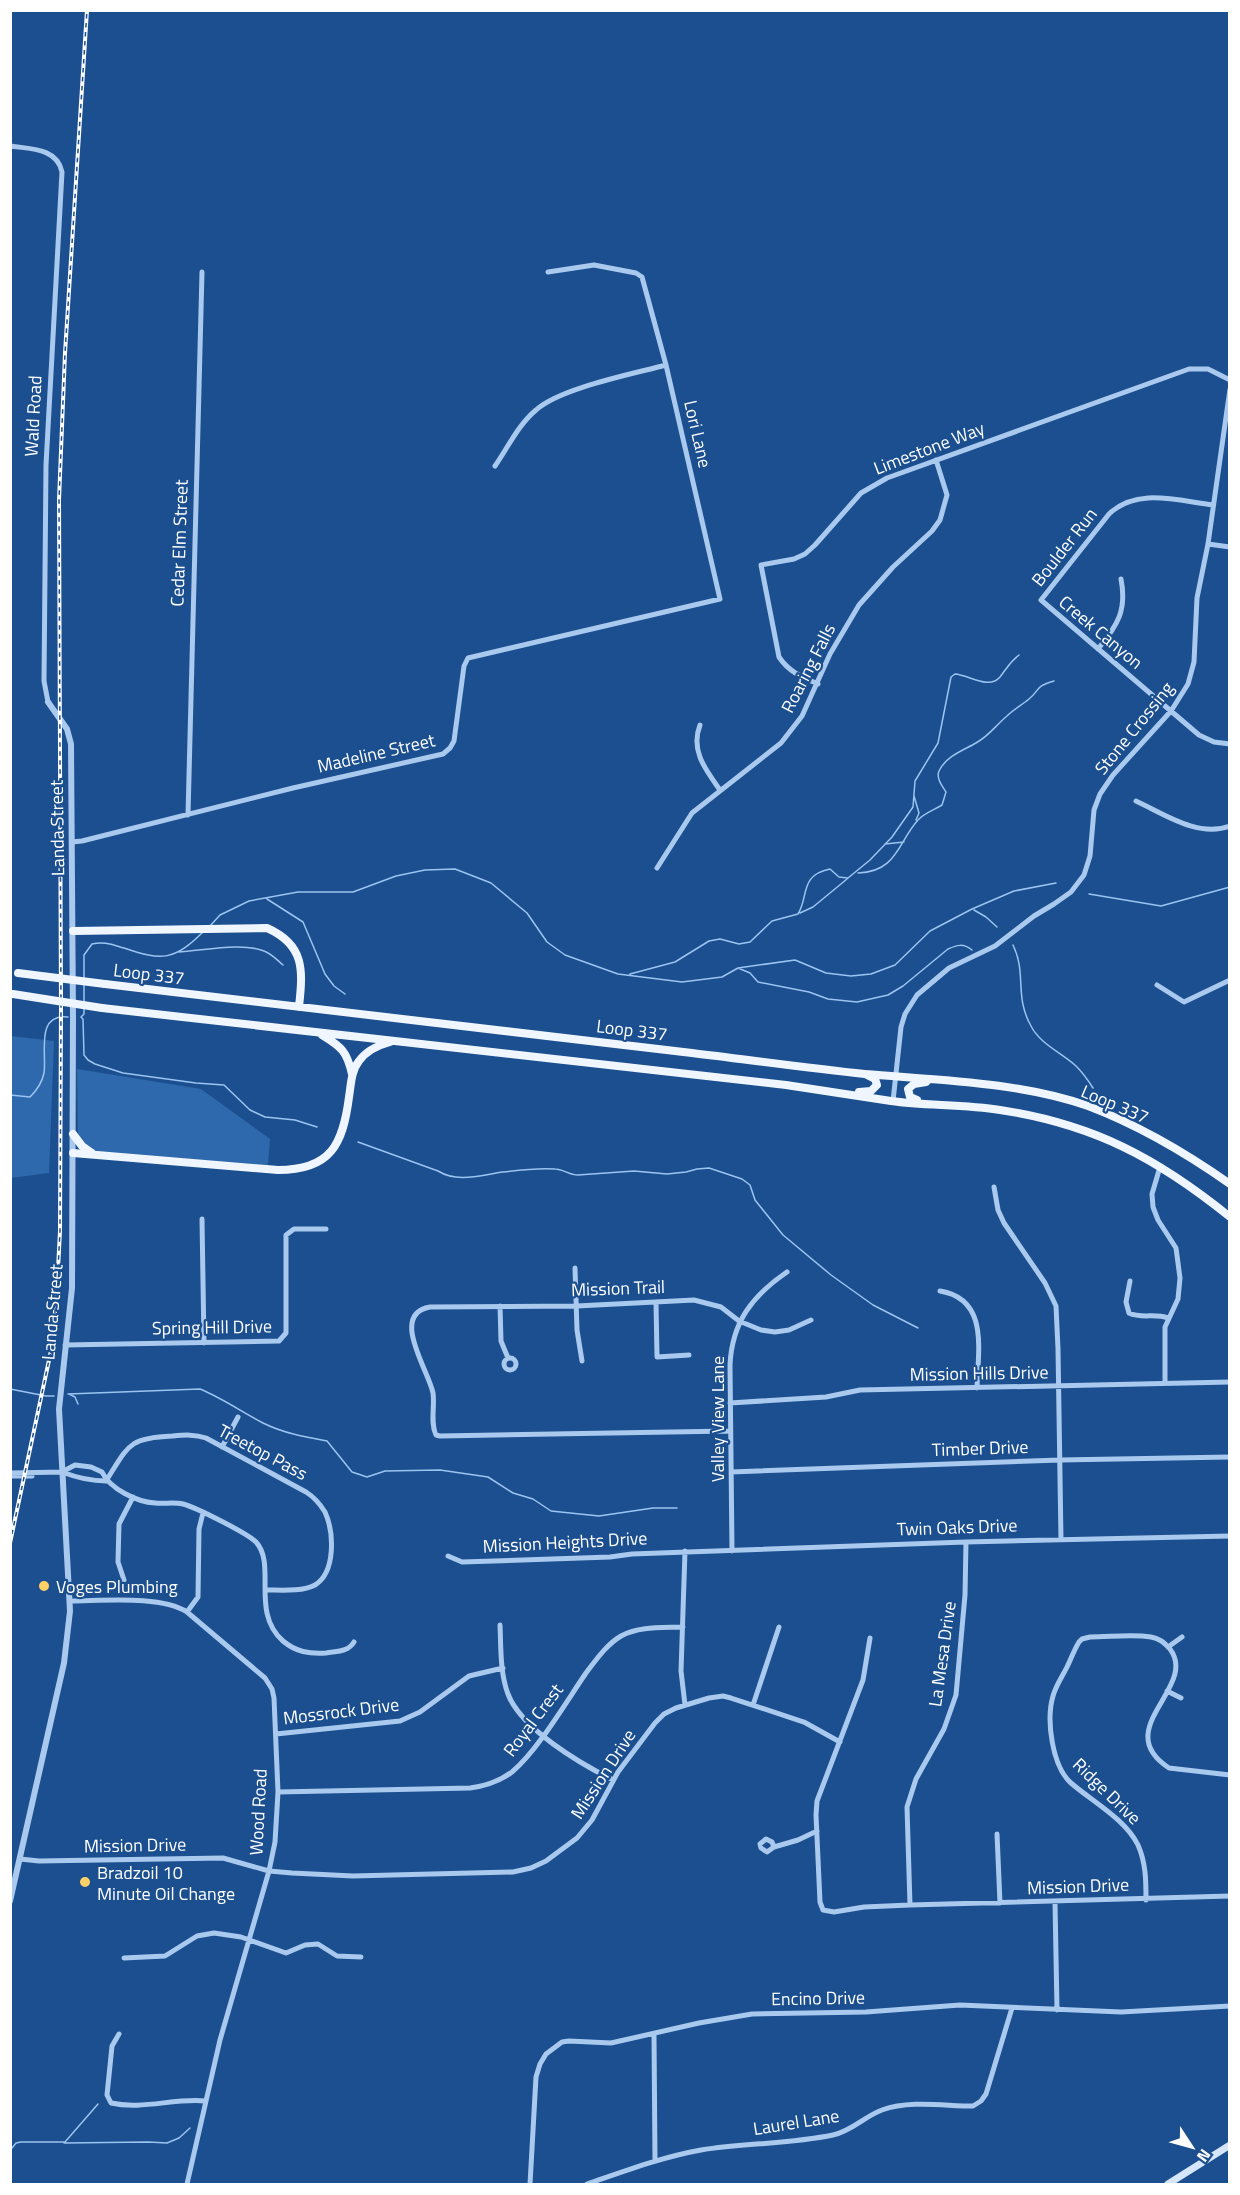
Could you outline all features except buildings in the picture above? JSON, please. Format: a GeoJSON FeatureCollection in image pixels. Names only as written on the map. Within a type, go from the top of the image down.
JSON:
{"type":"FeatureCollection","features":[{"type":"Feature","properties":{"kind":"main road"},"geometry":{"type":"LineString","coordinates":[[73,931],[267,928],[281,934],[292,945],[300,960],[302,979],[299,1007]]}},
{"type":"Feature","properties":{"kind":"main road","name":"Loop 337"},"geometry":{"type":"LineString","coordinates":[[14,972],[863,1073],[948,1080],[1043,1093],[1124,1121],[1176,1149],[1230,1184]]}},
{"type":"Feature","properties":{"kind":"main road"},"geometry":{"type":"LineString","coordinates":[[12,993],[102,1008],[319,1033],[338,1044],[348,1056],[352,1074],[347,1118],[340,1140],[325,1157],[306,1167],[278,1170],[73,1153]]}},
{"type":"Feature","properties":{"kind":"main road","name":"Loop 337"},"geometry":{"type":"LineString","coordinates":[[319,1033],[846,1093],[893,1101],[999,1109],[1053,1120],[1104,1137],[1161,1167],[1230,1216]]}},
{"type":"Feature","properties":{"kind":"main road"},"geometry":{"type":"LineString","coordinates":[[352,1074],[359,1061],[371,1050],[392,1041]]}},
{"type":"Feature","properties":{"kind":"main road"},"geometry":{"type":"LineString","coordinates":[[846,1093],[874,1089],[877,1085],[875,1079],[863,1073]]}},
{"type":"Feature","properties":{"kind":"main road"},"geometry":{"type":"LineString","coordinates":[[925,1102],[910,1096],[909,1087],[920,1082],[948,1080]]}},
{"type":"Feature","properties":{"kind":"main road"},"geometry":{"type":"LineString","coordinates":[[73,1134],[81,1146],[96,1155]]}},
{"type":"Feature","properties":{"kind":"main road"},"geometry":{"type":"LineString","coordinates":[[1168,2184],[1230,2145]]}},
{"type":"Feature","properties":{"kind":"street","name":"Wald Road"},"geometry":{"type":"LineString","coordinates":[[10,146],[51,154],[59,162],[62,172],[44,520],[44,681],[48,702],[61,721]]}},
{"type":"Feature","properties":{"kind":"street","name":"Lori Lane"},"geometry":{"type":"LineString","coordinates":[[548,272],[594,265],[636,273],[642,278],[666,365],[720,599]]}},
{"type":"Feature","properties":{"kind":"street","name":"Cedar Elm Street"},"geometry":{"type":"LineString","coordinates":[[188,815],[202,272]]}},
{"type":"Feature","properties":{"kind":"street"},"geometry":{"type":"LineString","coordinates":[[495,466],[531,415],[549,401],[582,388],[666,365]]}},
{"type":"Feature","properties":{"kind":"street","name":"Limestone Way"},"geometry":{"type":"LineString","coordinates":[[818,684],[795,674],[779,657],[761,564],[794,559],[805,554],[852,503],[870,487],[887,478],[1189,369],[1208,369],[1230,380]]}},
{"type":"Feature","properties":{"kind":"street","name":"Stone Crossing"},"geometry":{"type":"LineString","coordinates":[[893,1101],[901,1026],[905,1014],[917,995],[950,968],[995,946],[1034,916],[1071,892],[1087,867],[1094,810],[1100,794],[1113,775],[1171,711],[1188,684],[1192,669],[1197,598],[1208,544],[1230,389]]}},
{"type":"Feature","properties":{"kind":"street","name":"Roaring Falls"},"geometry":{"type":"LineString","coordinates":[[657,868],[686,820],[720,790],[781,743],[793,730],[818,684],[830,654],[859,605],[940,520],[946,495],[936,460]]}},
{"type":"Feature","properties":{"kind":"street","name":"Boulder Run"},"geometry":{"type":"LineString","coordinates":[[1041,600],[1109,514],[1122,503],[1134,498],[1148,497],[1213,505]]}},
{"type":"Feature","properties":{"kind":"street"},"geometry":{"type":"LineString","coordinates":[[1208,544],[1230,548]]}},
{"type":"Feature","properties":{"kind":"street"},"geometry":{"type":"LineString","coordinates":[[1098,649],[1116,624],[1123,608],[1124,594],[1121,579]]}},
{"type":"Feature","properties":{"kind":"street","name":"Madeline Street"},"geometry":{"type":"LineString","coordinates":[[72,842],[447,752],[454,741],[464,666],[467,659],[720,599]]}},
{"type":"Feature","properties":{"kind":"street","name":"Creek Canyon"},"geometry":{"type":"LineString","coordinates":[[1041,600],[1199,735],[1214,742],[1230,744]]}},
{"type":"Feature","properties":{"kind":"street","name":"Landa Street"},"geometry":{"type":"LineString","coordinates":[[10,1901],[64,1663],[70,1601],[58,1409],[72,1288],[73,1153],[71,744],[67,729],[61,721]]}},
{"type":"Feature","properties":{"kind":"street"},"geometry":{"type":"LineString","coordinates":[[700,725],[696,742],[698,754],[720,790]]}},
{"type":"Feature","properties":{"kind":"street"},"geometry":{"type":"LineString","coordinates":[[1136,801],[1195,827],[1214,830],[1230,826]]}},
{"type":"Feature","properties":{"kind":"street"},"geometry":{"type":"LineString","coordinates":[[1156,985],[1184,1002],[1230,980]]}},
{"type":"Feature","properties":{"kind":"street"},"geometry":{"type":"LineString","coordinates":[[1161,1167],[1153,1189],[1152,1201],[1158,1220],[1178,1253],[1182,1300],[1168,1318],[1164,1334],[1165,1383]]}},
{"type":"Feature","properties":{"kind":"street"},"geometry":{"type":"LineString","coordinates":[[994,1187],[998,1210],[1004,1223],[1054,1300],[1057,1318],[1059,1386],[1061,1540]]}},
{"type":"Feature","properties":{"kind":"street"},"geometry":{"type":"LineString","coordinates":[[202,1219],[204,1343]]}},
{"type":"Feature","properties":{"kind":"street","name":"Spring Hill Drive"},"geometry":{"type":"LineString","coordinates":[[65,1345],[279,1341],[286,1333],[286,1234],[294,1229],[326,1229]]}},
{"type":"Feature","properties":{"kind":"street"},"geometry":{"type":"LineString","coordinates":[[575,1268],[577,1330],[582,1361]]}},
{"type":"Feature","properties":{"kind":"street","name":"Valley View Lane"},"geometry":{"type":"LineString","coordinates":[[732,1551],[730,1357],[739,1321],[759,1294],[787,1272]]}},
{"type":"Feature","properties":{"kind":"street"},"geometry":{"type":"LineString","coordinates":[[1130,1281],[1126,1302],[1129,1313],[1168,1318]]}},
{"type":"Feature","properties":{"kind":"street"},"geometry":{"type":"LineString","coordinates":[[940,1291],[960,1297],[975,1317],[977,1388]]}},
{"type":"Feature","properties":{"kind":"street","name":"Mission Trail"},"geometry":{"type":"LineString","coordinates":[[730,1431],[445,1437],[436,1435],[433,1428],[432,1386],[413,1341],[413,1321],[417,1312],[430,1307],[577,1306],[703,1301],[721,1307],[739,1321],[754,1328],[775,1332],[800,1326],[811,1320]]}},
{"type":"Feature","properties":{"kind":"street"},"geometry":{"type":"LineString","coordinates":[[656,1302],[657,1357],[689,1355]]}},
{"type":"Feature","properties":{"kind":"street"},"geometry":{"type":"LineString","coordinates":[[500,1306],[501,1341],[508,1358]]}},
{"type":"Feature","properties":{"kind":"street","name":"Mission Hills Drive"},"geometry":{"type":"LineString","coordinates":[[730,1403],[825,1397],[860,1390],[1230,1382]]}},
{"type":"Feature","properties":{"kind":"street"},"geometry":{"type":"LineString","coordinates":[[222,1447],[238,1417]]}},
{"type":"Feature","properties":{"kind":"street","name":"Treetop Pass"},"geometry":{"type":"LineString","coordinates":[[106,1480],[128,1447],[141,1438],[195,1435],[306,1492],[320,1504],[327,1519],[331,1560],[327,1574],[316,1584],[303,1588],[265,1590]]}},
{"type":"Feature","properties":{"kind":"street","name":"Timber Drive"},"geometry":{"type":"LineString","coordinates":[[731,1472],[1060,1460],[1230,1457]]}},
{"type":"Feature","properties":{"kind":"street"},"geometry":{"type":"LineString","coordinates":[[10,1474],[62,1472],[75,1465],[91,1467],[102,1472],[106,1480],[133,1497],[149,1503],[185,1504],[244,1534],[258,1544],[263,1560],[268,1620],[279,1637],[293,1648],[304,1652],[324,1653],[345,1650],[354,1642]]}},
{"type":"Feature","properties":{"kind":"street"},"geometry":{"type":"LineString","coordinates":[[89,1478],[91,1467]]}},
{"type":"Feature","properties":{"kind":"street"},"geometry":{"type":"LineString","coordinates":[[62,1472],[73,1477],[96,1481],[106,1480]]}},
{"type":"Feature","properties":{"kind":"street"},"geometry":{"type":"LineString","coordinates":[[124,1580],[118,1562],[119,1524],[133,1497]]}},
{"type":"Feature","properties":{"kind":"street"},"geometry":{"type":"LineString","coordinates":[[70,1601],[162,1602],[187,1612],[198,1596],[199,1529],[203,1513]]}},
{"type":"Feature","properties":{"kind":"street","name":"Twin Oaks Drive"},"geometry":{"type":"LineString","coordinates":[[685,1551],[1230,1536]]}},
{"type":"Feature","properties":{"kind":"street","name":"La Mesa Drive"},"geometry":{"type":"LineString","coordinates":[[910,1905],[907,1816],[909,1798],[916,1779],[944,1729],[956,1695],[965,1595],[966,1542]]}},
{"type":"Feature","properties":{"kind":"street"},"geometry":{"type":"LineString","coordinates":[[685,1551],[681,1671],[685,1705]]}},
{"type":"Feature","properties":{"kind":"street","name":"Mission Heights Drive"},"geometry":{"type":"LineString","coordinates":[[448,1556],[462,1562],[610,1557],[685,1551]]}},
{"type":"Feature","properties":{"kind":"street","name":"Wood Road"},"geometry":{"type":"LineString","coordinates":[[187,1612],[268,1682],[272,1689],[278,1792],[275,1842],[269,1872],[219,2040],[187,2184]]}},
{"type":"Feature","properties":{"kind":"street"},"geometry":{"type":"LineString","coordinates":[[500,1626],[505,1684],[513,1704],[525,1721],[578,1762],[613,1780]]}},
{"type":"Feature","properties":{"kind":"street","name":"Royal Crest"},"geometry":{"type":"LineString","coordinates":[[278,1792],[478,1787],[493,1783],[510,1773],[543,1734],[592,1666],[613,1642],[640,1629],[683,1627]]}},
{"type":"Feature","properties":{"kind":"street"},"geometry":{"type":"LineString","coordinates":[[753,1705],[779,1627]]}},
{"type":"Feature","properties":{"kind":"street","name":"Ridge Drive"},"geometry":{"type":"LineString","coordinates":[[1146,1900],[1145,1867],[1132,1835],[1121,1823],[1071,1782],[1060,1769],[1054,1753],[1051,1709],[1056,1689],[1076,1646],[1082,1639],[1149,1636],[1158,1639],[1168,1647]]}},
{"type":"Feature","properties":{"kind":"street"},"geometry":{"type":"LineString","coordinates":[[1182,1637],[1168,1647],[1174,1656],[1176,1666],[1148,1730],[1148,1742],[1152,1753],[1169,1767],[1230,1775]]}},
{"type":"Feature","properties":{"kind":"street"},"geometry":{"type":"LineString","coordinates":[[840,1742],[863,1680],[870,1638]]}},
{"type":"Feature","properties":{"kind":"street","name":"Mossrock Drive"},"geometry":{"type":"LineString","coordinates":[[276,1734],[400,1721],[420,1712],[469,1676],[503,1668]]}},
{"type":"Feature","properties":{"kind":"street"},"geometry":{"type":"LineString","coordinates":[[1167,1691],[1181,1698]]}},
{"type":"Feature","properties":{"kind":"street","name":"Mission Drive"},"geometry":{"type":"LineString","coordinates":[[20,1859],[41,1861],[223,1858],[269,1872],[352,1875],[492,1874],[522,1870],[546,1861],[578,1838],[592,1820],[613,1780],[660,1718],[669,1710],[723,1696],[810,1725],[840,1742],[817,1801],[820,1902],[823,1910],[834,1912],[864,1907],[910,1905],[1230,1896]]}},
{"type":"Feature","properties":{"kind":"street"},"geometry":{"type":"LineString","coordinates":[[774,1847],[798,1840],[817,1831]]}},
{"type":"Feature","properties":{"kind":"street"},"geometry":{"type":"LineString","coordinates":[[997,1834],[1000,1903]]}},
{"type":"Feature","properties":{"kind":"street"},"geometry":{"type":"LineString","coordinates":[[1055,1902],[1057,2010]]}},
{"type":"Feature","properties":{"kind":"street"},"geometry":{"type":"LineString","coordinates":[[124,1958],[165,1956],[205,1934],[241,1937],[286,1953],[301,1946],[318,1944],[337,1956],[361,1956]]}},
{"type":"Feature","properties":{"kind":"street","name":"Encino Drive"},"geometry":{"type":"LineString","coordinates":[[530,2184],[536,2077],[546,2054],[562,2042],[569,2040],[606,2044],[699,2023],[752,2014],[866,2012],[960,2005],[1121,2012],[1230,2006]]}},
{"type":"Feature","properties":{"kind":"street","name":"Laurel Lane"},"geometry":{"type":"LineString","coordinates":[[587,2184],[655,2161],[716,2148],[833,2135],[850,2129],[877,2112],[892,2107],[973,2106],[986,2094],[1012,2008]]}},
{"type":"Feature","properties":{"kind":"street"},"geometry":{"type":"LineString","coordinates":[[118,2034],[112,2046],[107,2096],[111,2103],[164,2104],[194,2100],[205,2101]]}},
{"type":"Feature","properties":{"kind":"street"},"geometry":{"type":"LineString","coordinates":[[654,2035],[655,2161]]}},
{"type":"Feature","properties":{"kind":"shaded area"},"geometry":{"type":"Polygon","coordinates":[[[11,1036],[54,1041],[49,1173],[11,1178],[11,1036]]]}},
{"type":"Feature","properties":{"kind":"shaded area"},"geometry":{"type":"Polygon","coordinates":[[[77,1069],[201,1089],[270,1139],[268,1165],[101,1153],[89,1149],[78,1137],[77,1069]]]}},
{"type":"Feature","properties":{"kind":"waterway"},"geometry":{"type":"LineString","coordinates":[[630,974],[675,962],[709,941],[720,939],[739,944],[750,942],[772,921],[798,914],[806,887],[813,876],[830,869],[839,877],[848,878],[870,860],[892,837],[913,807],[915,781],[938,743],[951,677],[955,674],[979,681],[995,681],[1019,655]]}},
{"type":"Feature","properties":{"kind":"waterway"},"geometry":{"type":"LineString","coordinates":[[858,873],[871,871],[889,862],[918,820],[942,805],[946,792],[938,774],[946,761],[981,740],[1040,687],[1054,681]]}},
{"type":"Feature","properties":{"kind":"waterway"},"geometry":{"type":"LineString","coordinates":[[914,796],[919,813],[916,820]]}},
{"type":"Feature","properties":{"kind":"waterway"},"geometry":{"type":"LineString","coordinates":[[885,844],[904,842]]}},
{"type":"Feature","properties":{"kind":"waterway"},"geometry":{"type":"LineString","coordinates":[[210,926],[220,915],[249,901],[298,892],[353,892],[396,876],[425,870],[455,869],[491,883],[527,913],[547,942],[565,955],[618,974],[682,982],[722,977],[738,968],[795,960],[826,973],[851,976],[871,974],[895,965],[930,931],[972,909],[1014,891],[1056,883]]}},
{"type":"Feature","properties":{"kind":"waterway"},"geometry":{"type":"LineString","coordinates":[[800,913],[813,907],[847,879]]}},
{"type":"Feature","properties":{"kind":"waterway"},"geometry":{"type":"LineString","coordinates":[[1089,894],[1161,906],[1230,887]]}},
{"type":"Feature","properties":{"kind":"waterway"},"geometry":{"type":"LineString","coordinates":[[267,899],[303,922],[325,974],[334,986],[345,994]]}},
{"type":"Feature","properties":{"kind":"waterway"},"geometry":{"type":"LineString","coordinates":[[974,910],[997,927]]}},
{"type":"Feature","properties":{"kind":"waterway"},"geometry":{"type":"LineString","coordinates":[[84,979],[84,955],[92,944],[108,944],[148,955],[167,956],[184,948],[204,931]]}},
{"type":"Feature","properties":{"kind":"waterway"},"geometry":{"type":"LineString","coordinates":[[1013,945],[1019,966],[1023,1005],[1031,1026],[1046,1043],[1076,1066],[1093,1088]]}},
{"type":"Feature","properties":{"kind":"waterway"},"geometry":{"type":"LineString","coordinates":[[738,968],[750,973],[758,982],[809,992],[828,999],[857,1002],[888,995],[954,946],[966,946],[972,950]]}},
{"type":"Feature","properties":{"kind":"waterway"},"geometry":{"type":"LineString","coordinates":[[178,952],[233,947],[255,948],[270,954],[283,965]]}},
{"type":"Feature","properties":{"kind":"waterway"},"geometry":{"type":"LineString","coordinates":[[84,984],[84,1003]]}},
{"type":"Feature","properties":{"kind":"waterway"},"geometry":{"type":"LineString","coordinates":[[84,1008],[84,1014],[81,1017],[83,1019],[84,1055],[95,1064],[123,1073],[224,1085],[250,1110],[265,1117],[295,1120],[317,1127]]}},
{"type":"Feature","properties":{"kind":"waterway"},"geometry":{"type":"LineString","coordinates":[[10,1095],[30,1097],[37,1089],[44,1073],[47,1028],[51,1021],[58,1017],[68,1017]]}},
{"type":"Feature","properties":{"kind":"waterway"},"geometry":{"type":"LineString","coordinates":[[358,1142],[453,1177],[536,1169],[558,1169],[578,1175],[634,1171],[667,1174],[709,1168],[742,1179],[750,1185],[755,1200],[783,1235],[831,1275],[873,1305],[918,1328]]}},
{"type":"Feature","properties":{"kind":"waterway"},"geometry":{"type":"LineString","coordinates":[[10,1389],[54,1396]]}},
{"type":"Feature","properties":{"kind":"waterway"},"geometry":{"type":"LineString","coordinates":[[68,1394],[200,1389],[271,1426],[327,1441],[352,1472],[367,1477],[385,1471],[440,1470],[488,1477],[513,1493],[533,1499],[551,1511],[599,1516],[653,1508],[677,1508]]}},
{"type":"Feature","properties":{"kind":"waterway"},"geometry":{"type":"LineString","coordinates":[[69,1394],[75,1397],[78,1404]]}},
{"type":"Feature","properties":{"kind":"waterway"},"geometry":{"type":"LineString","coordinates":[[12,2148],[16,2143],[21,2142],[65,2142],[98,2104]]}},
{"type":"Feature","properties":{"kind":"waterway"},"geometry":{"type":"LineString","coordinates":[[64,2143],[167,2143],[179,2138],[190,2128]]}},
{"type":"Feature","properties":{"kind":"railway"},"geometry":{"type":"LineString","coordinates":[[10,1543],[52,1346],[60,1231],[59,500],[65,353],[87,10]]}},
{"type":"Feature","properties":{"kind":"place","name":"Voges Plumbing"},"geometry":{"type":"Point","coordinates":[44,1586]}},
{"type":"Feature","properties":{"kind":"place","name":"Bradzoil 10 Minute Oil Change"},"geometry":{"type":"Point","coordinates":[85,1882]}}]}
